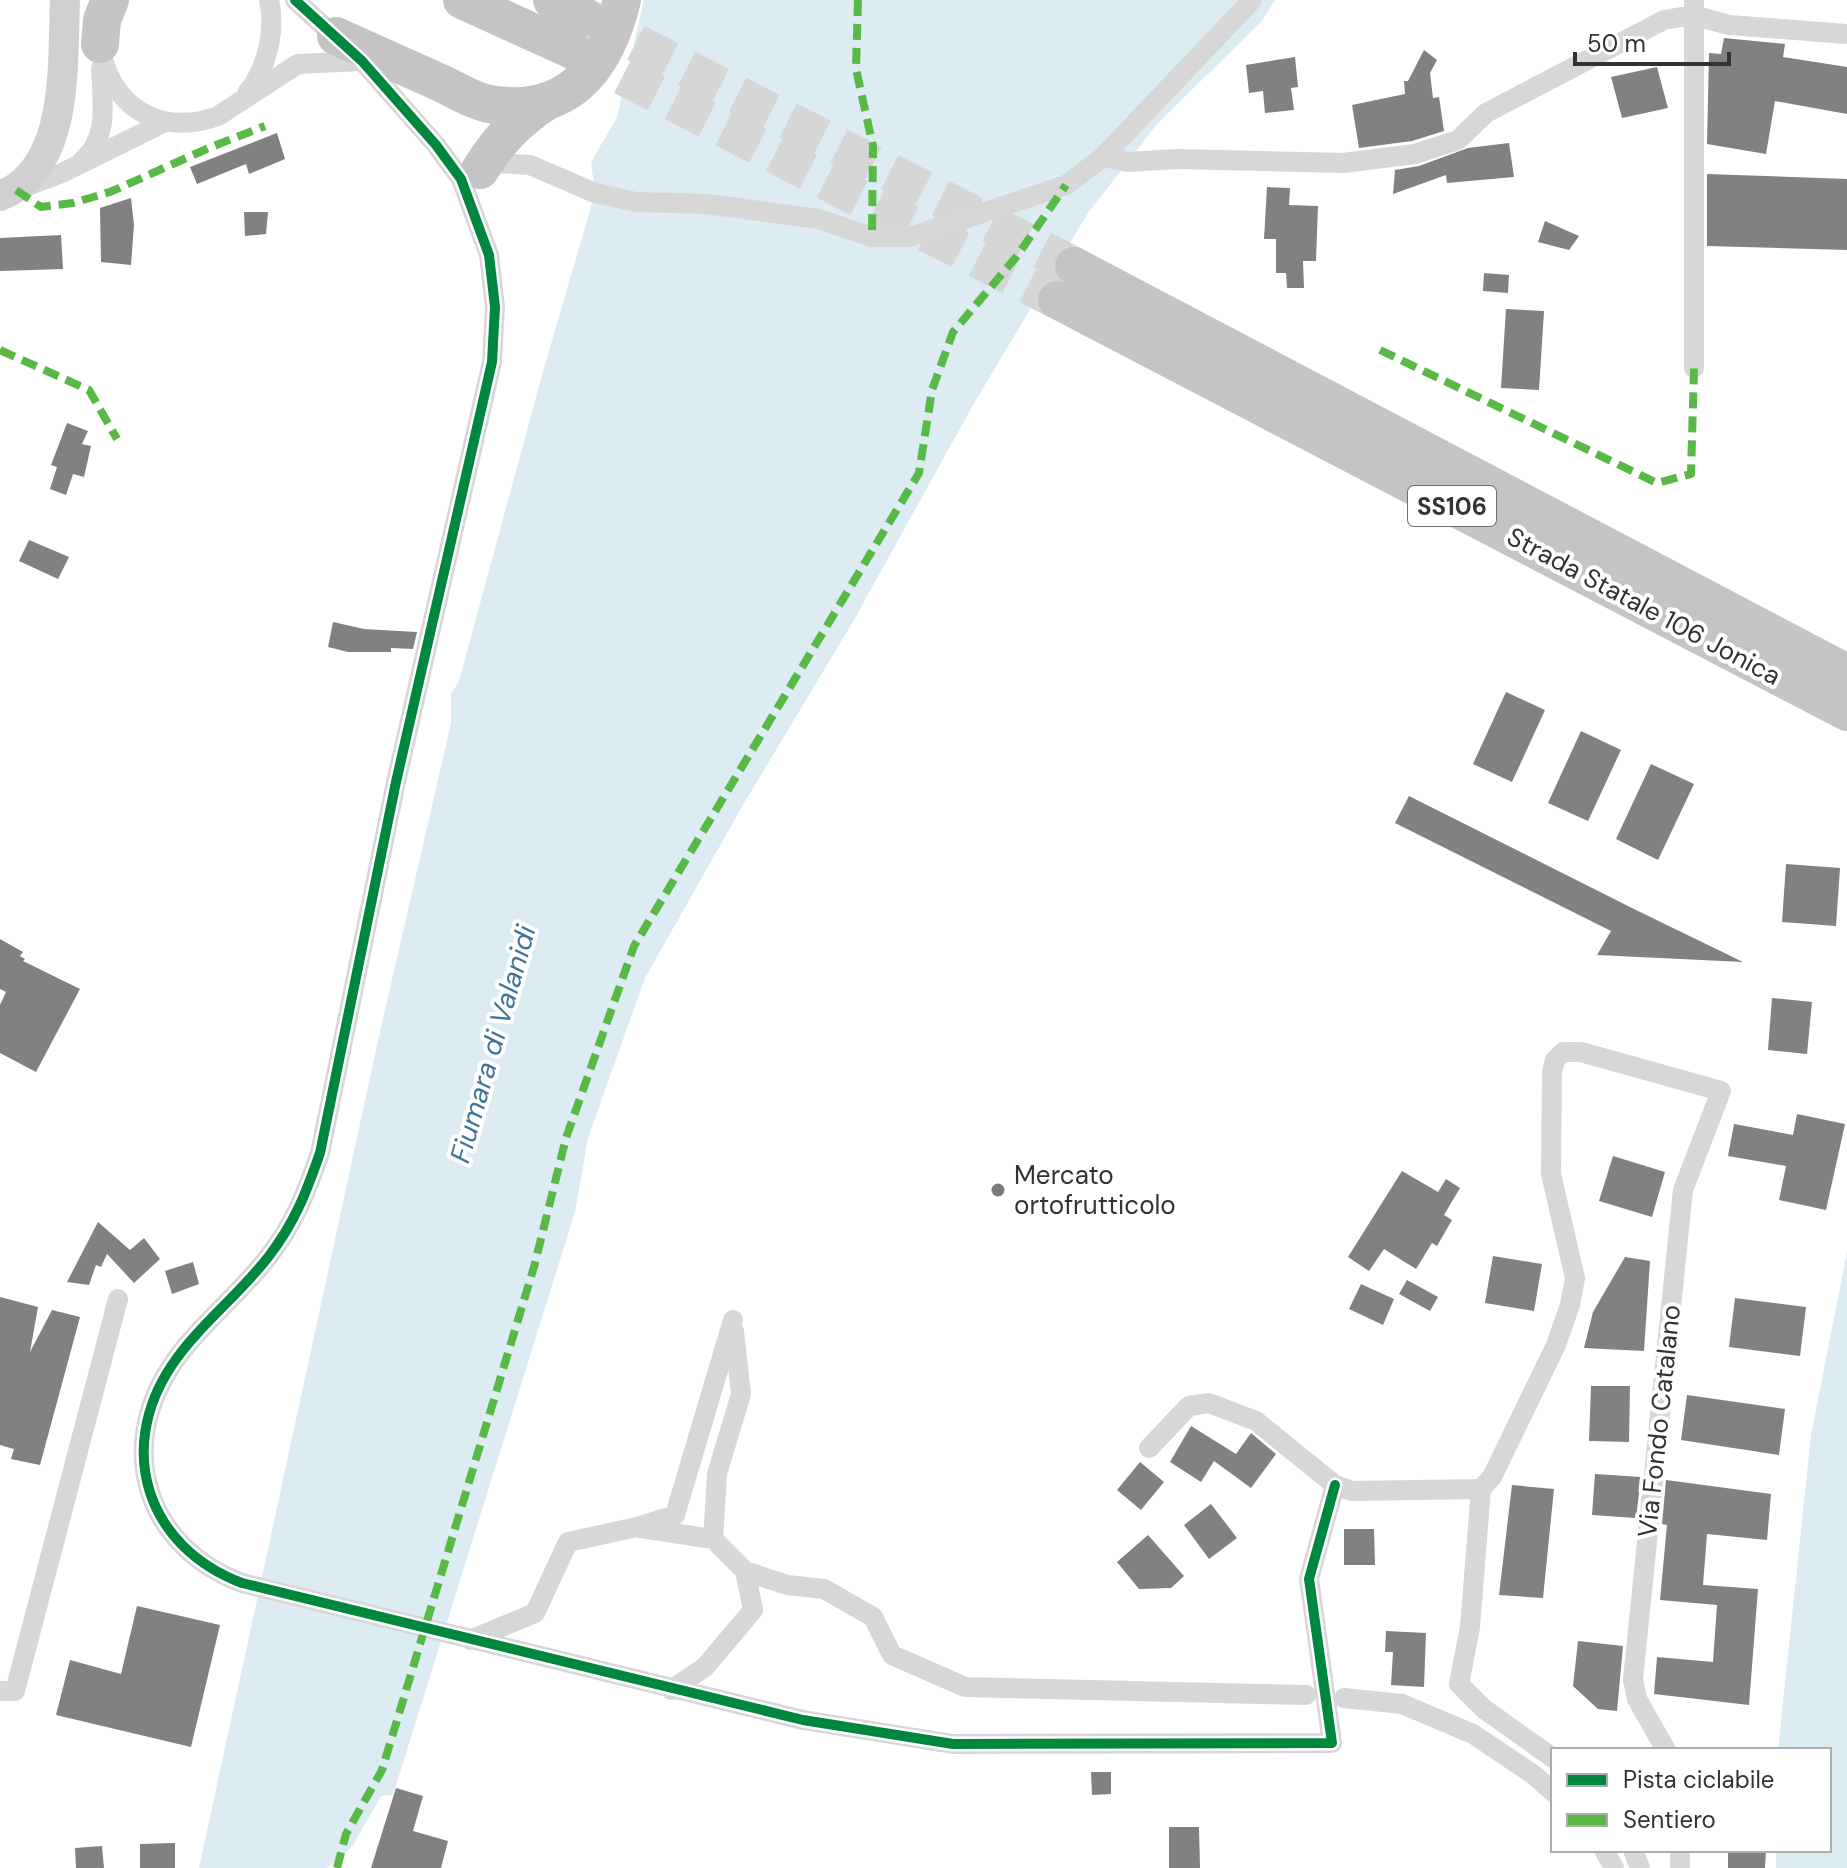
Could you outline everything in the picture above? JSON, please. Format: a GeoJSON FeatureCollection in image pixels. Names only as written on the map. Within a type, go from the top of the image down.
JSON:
{"type":"FeatureCollection","features":[{"type":"Feature","properties":{"kind":"highway"},"geometry":{"type":"LineString","coordinates":[[100,44],[102,20],[110,0]]}},
{"type":"Feature","properties":{"kind":"highway"},"geometry":{"type":"LineString","coordinates":[[452,0],[510,21],[570,22]]}},
{"type":"Feature","properties":{"kind":"highway"},"geometry":{"type":"LineString","coordinates":[[462,0],[510,21]]}},
{"type":"Feature","properties":{"kind":"highway"},"geometry":{"type":"LineString","coordinates":[[349,48],[486,104],[518,106],[547,101],[571,92],[589,75],[607,47],[622,0]]}},
{"type":"Feature","properties":{"kind":"highway"},"geometry":{"type":"LineString","coordinates":[[470,174],[520,119],[547,101]]}},
{"type":"Feature","properties":{"kind":"highway","name":"Strada Statale 106 Jonica"},"geometry":{"type":"LineString","coordinates":[[1074,266],[1847,673]]}},
{"type":"Feature","properties":{"kind":"highway","name":"Strada Statale 106 Jonica"},"geometry":{"type":"LineString","coordinates":[[1057,300],[1847,712]]}},
{"type":"Feature","properties":{"kind":"street"},"geometry":{"type":"LineString","coordinates":[[46,0],[61,79]]}},
{"type":"Feature","properties":{"kind":"street"},"geometry":{"type":"LineString","coordinates":[[8,193],[48,151],[57,122],[65,0]]}},
{"type":"Feature","properties":{"kind":"street"},"geometry":{"type":"LineString","coordinates":[[242,100],[263,65],[273,18],[269,0]]}},
{"type":"Feature","properties":{"kind":"street"},"geometry":{"type":"LineString","coordinates":[[295,0],[349,48],[436,145],[470,174],[489,255],[495,307],[492,362],[396,782],[320,1153],[301,1207],[268,1257],[172,1364],[149,1407],[144,1452],[149,1496],[169,1530],[196,1559],[242,1583],[803,1720],[953,1744],[1332,1743],[1309,1579],[1335,1485]]}},
{"type":"Feature","properties":{"kind":"street"},"geometry":{"type":"LineString","coordinates":[[470,174],[495,163],[530,165],[595,193],[636,202],[707,204],[819,219],[872,237],[910,237],[1066,185],[1103,157],[1252,0]]}},
{"type":"Feature","properties":{"kind":"street"},"geometry":{"type":"LineString","coordinates":[[1103,157],[1128,162],[1176,159],[1343,163],[1415,154],[1458,140],[1486,113],[1664,20],[1694,8],[1729,25],[1847,34]]}},
{"type":"Feature","properties":{"kind":"street"},"geometry":{"type":"LineString","coordinates":[[1694,8],[1694,368]]}},
{"type":"Feature","properties":{"kind":"street"},"geometry":{"type":"LineString","coordinates":[[100,44],[105,70],[119,94],[140,111],[178,124],[218,116],[298,64],[349,48]]}},
{"type":"Feature","properties":{"kind":"street"},"geometry":{"type":"LineString","coordinates":[[62,173],[92,151],[102,131],[100,44]]}},
{"type":"Feature","properties":{"kind":"street"},"geometry":{"type":"LineString","coordinates":[[8,193],[62,173],[165,122]]}},
{"type":"Feature","properties":{"kind":"street","name":"Via Fondo Catalano"},"geometry":{"type":"LineString","coordinates":[[1481,1489],[1492,1477],[1556,1345],[1570,1305],[1575,1278],[1551,1174],[1552,1072],[1555,1060],[1563,1052],[1581,1052],[1721,1091],[1683,1190],[1633,1679],[1637,1699],[1665,1748]]}},
{"type":"Feature","properties":{"kind":"street"},"geometry":{"type":"LineString","coordinates":[[0,1691],[15,1691],[118,1299]]}},
{"type":"Feature","properties":{"kind":"street"},"geometry":{"type":"LineString","coordinates":[[470,1640],[535,1613],[568,1542],[675,1515],[733,1320],[741,1394],[717,1474],[713,1539]]}},
{"type":"Feature","properties":{"kind":"street"},"geometry":{"type":"LineString","coordinates":[[1149,1448],[1189,1406],[1209,1403],[1256,1421],[1335,1485],[1352,1491],[1481,1489],[1470,1627],[1459,1684],[1484,1709],[1551,1757]]}},
{"type":"Feature","properties":{"kind":"street"},"geometry":{"type":"LineString","coordinates":[[637,1527],[713,1539],[745,1571],[787,1585],[824,1589],[873,1617],[892,1655],[965,1687],[1306,1695]]}},
{"type":"Feature","properties":{"kind":"street"},"geometry":{"type":"LineString","coordinates":[[671,1690],[705,1667],[753,1610],[745,1571]]}},
{"type":"Feature","properties":{"kind":"street"},"geometry":{"type":"LineString","coordinates":[[1344,1698],[1402,1704],[1473,1734],[1534,1775],[1551,1790]]}},
{"type":"Feature","properties":{"kind":"water","name":"Fiumara di Valanidi"},"geometry":{"type":"Polygon","coordinates":[[[644,0],[1275,0],[1261,22],[1157,124],[1088,213],[973,405],[854,620],[743,805],[645,978],[588,1138],[575,1212],[393,1795],[381,1796],[352,1847],[327,1868],[199,1868],[379,1036],[451,723],[451,694],[459,681],[595,193],[591,162],[617,117],[644,0]]]}},
{"type":"Feature","properties":{"kind":"water"},"geometry":{"type":"Polygon","coordinates":[[[1847,1252],[1847,1868],[1776,1868],[1776,1852],[1831,1852],[1831,1748],[1778,1748],[1811,1435],[1847,1252]]]}},
{"type":"Feature","properties":{"kind":"building"},"geometry":{"type":"Polygon","coordinates":[[[1724,38],[1785,44],[1783,57],[1847,67],[1847,114],[1775,101],[1766,154],[1707,144],[1709,53],[1721,54],[1724,38]]]}},
{"type":"Feature","properties":{"kind":"building"},"geometry":{"type":"Polygon","coordinates":[[[1424,50],[1437,60],[1430,73],[1433,98],[1439,97],[1444,131],[1412,141],[1359,148],[1352,105],[1405,94],[1404,81],[1408,81],[1424,50]]]}},
{"type":"Feature","properties":{"kind":"building"},"geometry":{"type":"Polygon","coordinates":[[[1295,57],[1298,87],[1291,88],[1294,110],[1265,113],[1263,91],[1249,93],[1246,65],[1295,57]]]}},
{"type":"Feature","properties":{"kind":"building"},"geometry":{"type":"Polygon","coordinates":[[[1657,67],[1668,108],[1622,118],[1611,77],[1657,67]]]}},
{"type":"Feature","properties":{"kind":"building"},"geometry":{"type":"Polygon","coordinates":[[[277,133],[285,159],[249,174],[246,164],[197,184],[190,167],[277,133]]]}},
{"type":"Feature","properties":{"kind":"building"},"geometry":{"type":"Polygon","coordinates":[[[1509,143],[1514,177],[1447,183],[1446,175],[1393,194],[1395,170],[1419,166],[1468,148],[1509,143]]]}},
{"type":"Feature","properties":{"kind":"building"},"geometry":{"type":"Polygon","coordinates":[[[1707,174],[1847,179],[1847,250],[1707,246],[1707,174]]]}},
{"type":"Feature","properties":{"kind":"building"},"geometry":{"type":"Polygon","coordinates":[[[1267,187],[1290,188],[1289,205],[1318,206],[1316,261],[1303,261],[1304,288],[1287,288],[1286,273],[1276,273],[1276,239],[1264,239],[1267,187]]]}},
{"type":"Feature","properties":{"kind":"building"},"geometry":{"type":"Polygon","coordinates":[[[131,198],[134,225],[131,265],[101,262],[100,208],[131,198]]]}},
{"type":"Feature","properties":{"kind":"building"},"geometry":{"type":"Polygon","coordinates":[[[244,212],[268,212],[266,234],[245,236],[244,212]]]}},
{"type":"Feature","properties":{"kind":"building"},"geometry":{"type":"Polygon","coordinates":[[[1545,221],[1579,236],[1569,250],[1538,242],[1545,221]]]}},
{"type":"Feature","properties":{"kind":"building"},"geometry":{"type":"Polygon","coordinates":[[[61,235],[63,269],[0,271],[0,238],[61,235]]]}},
{"type":"Feature","properties":{"kind":"building"},"geometry":{"type":"Polygon","coordinates":[[[1484,273],[1509,275],[1508,293],[1483,291],[1484,273]]]}},
{"type":"Feature","properties":{"kind":"building"},"geometry":{"type":"Polygon","coordinates":[[[1506,309],[1544,311],[1539,390],[1501,388],[1506,309]]]}},
{"type":"Feature","properties":{"kind":"building"},"geometry":{"type":"Polygon","coordinates":[[[67,423],[88,431],[82,444],[91,446],[84,477],[73,474],[66,495],[50,489],[57,467],[51,465],[67,423]]]}},
{"type":"Feature","properties":{"kind":"building"},"geometry":{"type":"Polygon","coordinates":[[[29,540],[69,557],[58,579],[19,561],[29,540]]]}},
{"type":"Feature","properties":{"kind":"building"},"geometry":{"type":"Polygon","coordinates":[[[333,622],[364,629],[417,632],[413,649],[348,652],[328,647],[333,622]]]}},
{"type":"Feature","properties":{"kind":"building"},"geometry":{"type":"Polygon","coordinates":[[[1506,692],[1545,710],[1512,782],[1473,764],[1506,692]]]}},
{"type":"Feature","properties":{"kind":"building"},"geometry":{"type":"Polygon","coordinates":[[[1581,731],[1621,750],[1588,821],[1548,803],[1581,731]]]}},
{"type":"Feature","properties":{"kind":"building"},"geometry":{"type":"Polygon","coordinates":[[[1651,764],[1694,784],[1658,860],[1616,839],[1651,764]]]}},
{"type":"Feature","properties":{"kind":"building"},"geometry":{"type":"Polygon","coordinates":[[[1409,796],[1743,962],[1597,955],[1611,931],[1395,823],[1409,796]]]}},
{"type":"Feature","properties":{"kind":"building"},"geometry":{"type":"Polygon","coordinates":[[[1786,864],[1840,868],[1836,926],[1782,922],[1786,864]]]}},
{"type":"Feature","properties":{"kind":"building"},"geometry":{"type":"Polygon","coordinates":[[[0,939],[23,952],[20,956],[25,959],[23,961],[80,989],[36,1072],[0,1053],[0,1005],[6,992],[0,989],[0,939]]]}},
{"type":"Feature","properties":{"kind":"building"},"geometry":{"type":"Polygon","coordinates":[[[1772,998],[1812,1002],[1807,1054],[1768,1050],[1772,998]]]}},
{"type":"Feature","properties":{"kind":"building"},"geometry":{"type":"Polygon","coordinates":[[[1797,1114],[1845,1124],[1826,1210],[1779,1200],[1786,1166],[1728,1156],[1734,1124],[1793,1135],[1797,1114]]]}},
{"type":"Feature","properties":{"kind":"building"},"geometry":{"type":"Polygon","coordinates":[[[1613,1156],[1665,1172],[1652,1217],[1599,1201],[1613,1156]]]}},
{"type":"Feature","properties":{"kind":"building"},"geometry":{"type":"Polygon","coordinates":[[[1402,1171],[1438,1192],[1446,1179],[1460,1188],[1444,1215],[1452,1220],[1437,1246],[1432,1243],[1416,1269],[1384,1249],[1369,1271],[1348,1257],[1402,1171]]]}},
{"type":"Feature","properties":{"kind":"building"},"geometry":{"type":"Polygon","coordinates":[[[98,1222],[130,1250],[144,1238],[160,1259],[134,1283],[107,1254],[101,1267],[96,1265],[89,1285],[67,1282],[98,1222]]]}},
{"type":"Feature","properties":{"kind":"building"},"geometry":{"type":"Polygon","coordinates":[[[1493,1256],[1542,1264],[1534,1311],[1485,1303],[1493,1256]]]}},
{"type":"Feature","properties":{"kind":"building"},"geometry":{"type":"Polygon","coordinates":[[[1625,1257],[1650,1261],[1644,1351],[1584,1348],[1593,1312],[1625,1257]]]}},
{"type":"Feature","properties":{"kind":"building"},"geometry":{"type":"Polygon","coordinates":[[[193,1262],[199,1284],[172,1294],[165,1271],[193,1262]]]}},
{"type":"Feature","properties":{"kind":"building"},"geometry":{"type":"Polygon","coordinates":[[[1407,1280],[1438,1297],[1430,1311],[1399,1294],[1407,1280]]]}},
{"type":"Feature","properties":{"kind":"building"},"geometry":{"type":"Polygon","coordinates":[[[1361,1284],[1394,1299],[1383,1325],[1349,1309],[1361,1284]]]}},
{"type":"Feature","properties":{"kind":"building"},"geometry":{"type":"Polygon","coordinates":[[[0,1297],[38,1307],[30,1352],[52,1310],[80,1317],[40,1465],[11,1459],[14,1449],[0,1445],[0,1297]]]}},
{"type":"Feature","properties":{"kind":"building"},"geometry":{"type":"Polygon","coordinates":[[[1735,1298],[1806,1307],[1800,1356],[1729,1347],[1735,1298]]]}},
{"type":"Feature","properties":{"kind":"building"},"geometry":{"type":"Polygon","coordinates":[[[1591,1386],[1630,1386],[1629,1442],[1589,1441],[1591,1386]]]}},
{"type":"Feature","properties":{"kind":"building"},"geometry":{"type":"Polygon","coordinates":[[[1687,1395],[1785,1409],[1779,1455],[1681,1440],[1687,1395]]]}},
{"type":"Feature","properties":{"kind":"building"},"geometry":{"type":"Polygon","coordinates":[[[1191,1426],[1236,1454],[1251,1433],[1276,1454],[1251,1488],[1214,1461],[1201,1482],[1170,1462],[1191,1426]]]}},
{"type":"Feature","properties":{"kind":"building"},"geometry":{"type":"Polygon","coordinates":[[[1140,1462],[1164,1482],[1141,1510],[1117,1490],[1140,1462]]]}},
{"type":"Feature","properties":{"kind":"building"},"geometry":{"type":"Polygon","coordinates":[[[1595,1474],[1641,1477],[1636,1518],[1592,1515],[1595,1474]]]}},
{"type":"Feature","properties":{"kind":"building"},"geometry":{"type":"Polygon","coordinates":[[[1666,1480],[1771,1494],[1767,1540],[1707,1534],[1703,1585],[1758,1589],[1749,1705],[1654,1694],[1657,1657],[1713,1662],[1717,1605],[1660,1600],[1667,1525],[1662,1524],[1666,1480]]]}},
{"type":"Feature","properties":{"kind":"building"},"geometry":{"type":"Polygon","coordinates":[[[1512,1485],[1554,1489],[1543,1598],[1499,1595],[1512,1485]]]}},
{"type":"Feature","properties":{"kind":"building"},"geometry":{"type":"Polygon","coordinates":[[[1211,1504],[1237,1538],[1209,1559],[1184,1525],[1211,1504]]]}},
{"type":"Feature","properties":{"kind":"building"},"geometry":{"type":"Polygon","coordinates":[[[1344,1529],[1374,1529],[1375,1565],[1344,1565],[1344,1529]]]}},
{"type":"Feature","properties":{"kind":"building"},"geometry":{"type":"Polygon","coordinates":[[[1148,1535],[1184,1576],[1171,1588],[1139,1589],[1117,1562],[1148,1535]]]}},
{"type":"Feature","properties":{"kind":"building"},"geometry":{"type":"Polygon","coordinates":[[[137,1606],[220,1625],[191,1747],[56,1715],[70,1660],[121,1674],[137,1606]]]}},
{"type":"Feature","properties":{"kind":"building"},"geometry":{"type":"Polygon","coordinates":[[[1386,1631],[1426,1633],[1424,1687],[1391,1685],[1393,1652],[1385,1652],[1386,1631]]]}},
{"type":"Feature","properties":{"kind":"building"},"geometry":{"type":"Polygon","coordinates":[[[1578,1641],[1623,1646],[1617,1711],[1598,1709],[1573,1686],[1578,1641]]]}},
{"type":"Feature","properties":{"kind":"building"},"geometry":{"type":"Polygon","coordinates":[[[1091,1772],[1111,1772],[1111,1794],[1092,1795],[1091,1772]]]}},
{"type":"Feature","properties":{"kind":"building"},"geometry":{"type":"Polygon","coordinates":[[[396,1788],[423,1796],[413,1831],[448,1841],[441,1868],[371,1868],[396,1788]]]}},
{"type":"Feature","properties":{"kind":"building"},"geometry":{"type":"Polygon","coordinates":[[[1169,1827],[1199,1827],[1200,1868],[1169,1868],[1169,1827]]]}},
{"type":"Feature","properties":{"kind":"building"},"geometry":{"type":"Polygon","coordinates":[[[175,1843],[175,1868],[140,1868],[140,1844],[175,1843]]]}},
{"type":"Feature","properties":{"kind":"building"},"geometry":{"type":"Polygon","coordinates":[[[102,1846],[104,1868],[76,1868],[75,1848],[102,1846]]]}},
{"type":"Feature","properties":{"kind":"building"},"geometry":{"type":"Polygon","coordinates":[[[1728,1852],[1766,1852],[1765,1868],[1728,1868],[1728,1852]]]}},
{"type":"Feature","properties":{"kind":"tunnel"},"geometry":{"type":"LineString","coordinates":[[585,17],[1074,266]]}},
{"type":"Feature","properties":{"kind":"tunnel"},"geometry":{"type":"LineString","coordinates":[[572,50],[1057,300]]}},
{"type":"Feature","properties":{"kind":"marked path"},"geometry":{"type":"LineString","coordinates":[[858,0],[856,69],[873,146],[872,237]]}},
{"type":"Feature","properties":{"kind":"marked path"},"geometry":{"type":"LineString","coordinates":[[16,190],[41,207],[73,203],[110,192],[265,126]]}},
{"type":"Feature","properties":{"kind":"marked path"},"geometry":{"type":"LineString","coordinates":[[337,1868],[346,1834],[382,1770],[534,1267],[566,1138],[634,946],[919,473],[932,390],[953,332],[1017,256],[1066,185]]}},
{"type":"Feature","properties":{"kind":"marked path"},"geometry":{"type":"LineString","coordinates":[[0,350],[89,390],[117,439]]}},
{"type":"Feature","properties":{"kind":"marked path"},"geometry":{"type":"LineString","coordinates":[[1380,350],[1657,483],[1691,474],[1694,368]]}},
{"type":"Feature","properties":{"kind":"cycle path"},"geometry":{"type":"LineString","coordinates":[[295,0],[362,61],[436,145],[461,179],[489,255],[495,307],[492,362],[396,782],[320,1153],[299,1207],[278,1243],[258,1270],[182,1351],[155,1397],[146,1430],[144,1462],[150,1492],[163,1521],[183,1546],[209,1567],[242,1583],[803,1720],[953,1744],[1332,1743],[1309,1579],[1335,1485]]}},
{"type":"Feature","properties":{"kind":"place","name":"Mercato ortofrutticolo"},"geometry":{"type":"Point","coordinates":[998,1190]}}]}
